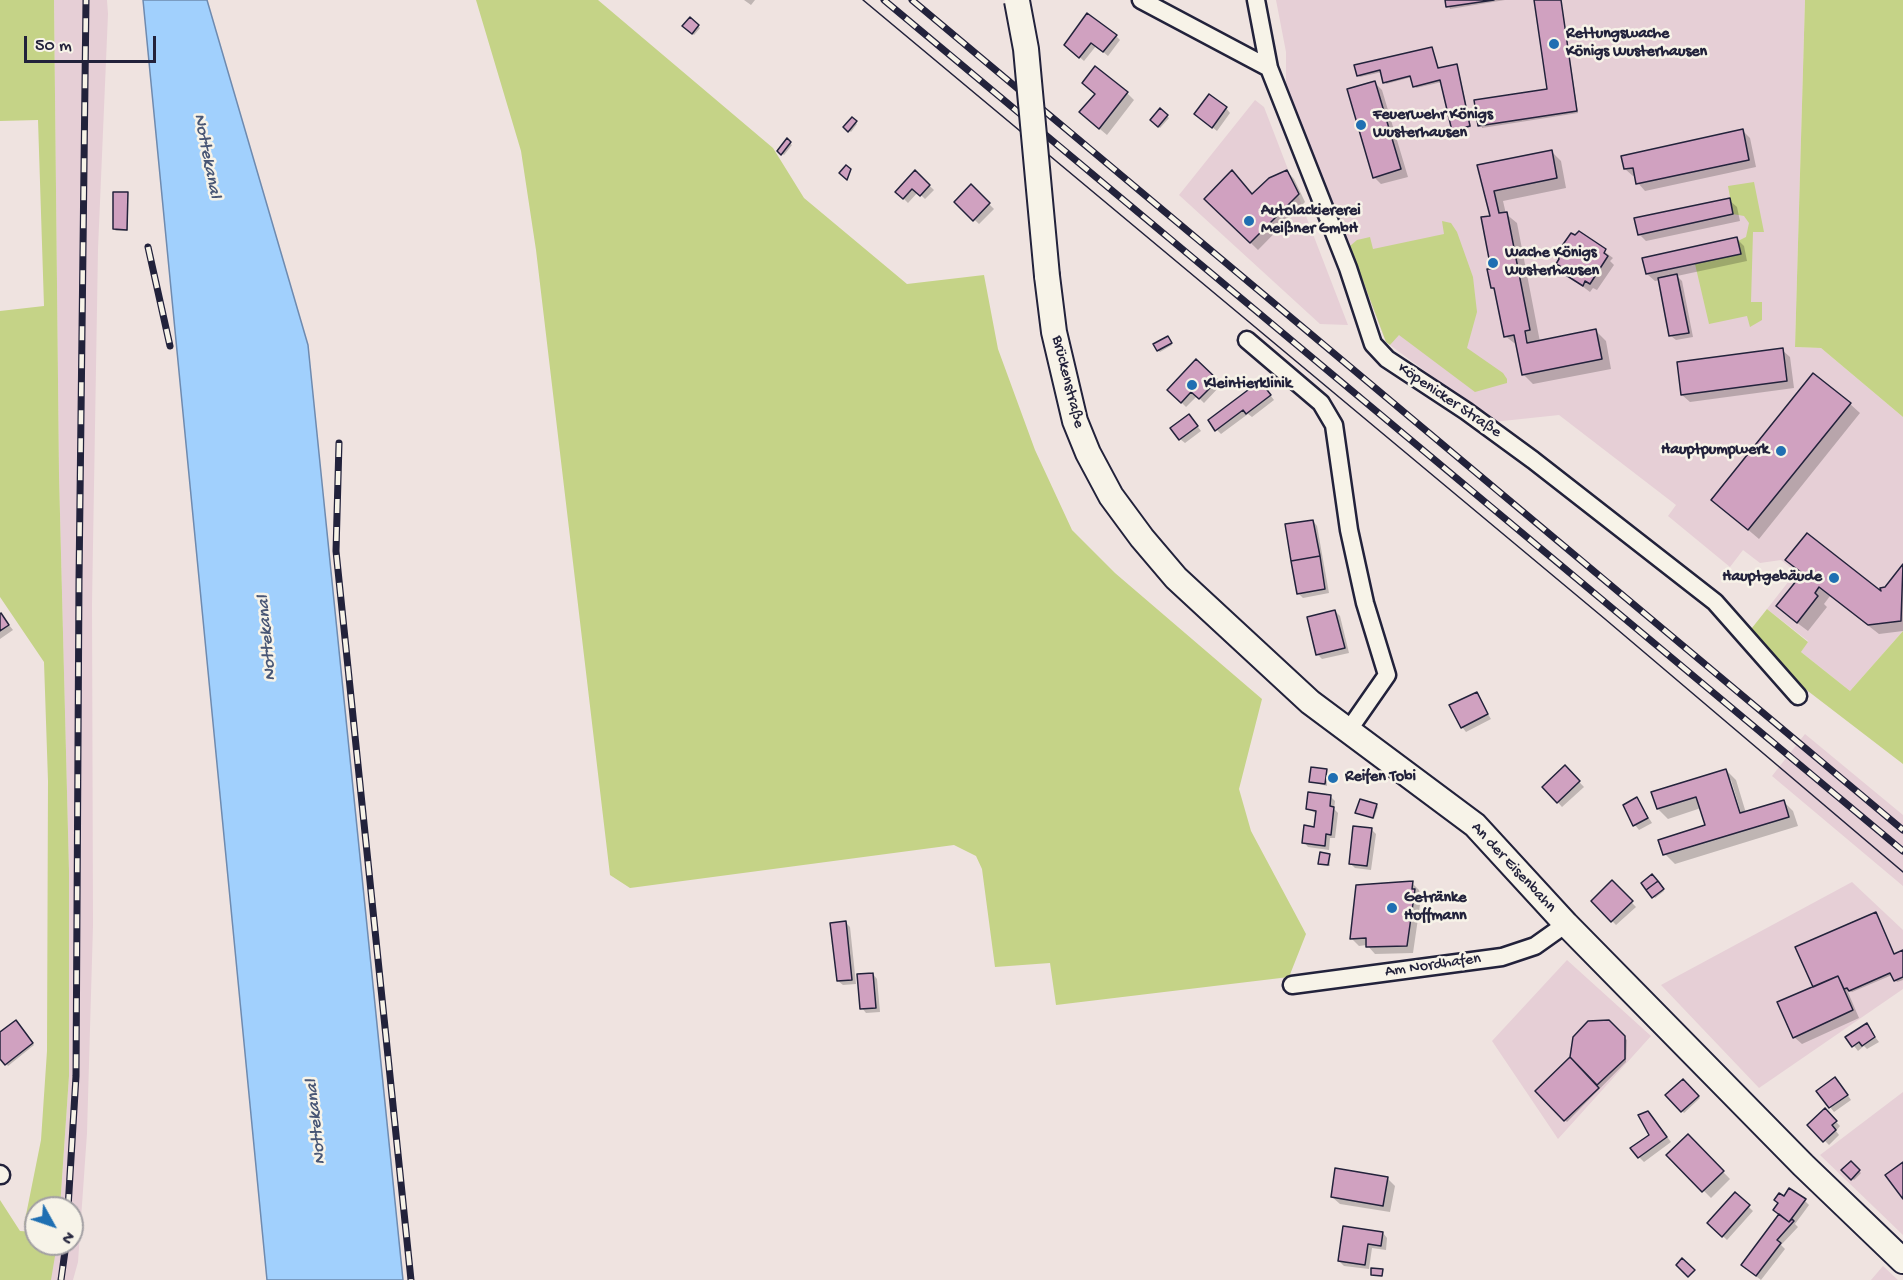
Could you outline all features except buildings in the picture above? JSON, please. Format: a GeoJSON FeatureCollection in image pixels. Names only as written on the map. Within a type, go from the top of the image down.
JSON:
{"type":"FeatureCollection","features":[{"type":"Feature","properties":{"kind":"main road","name":"Brückenstraße"},"geometry":{"type":"LineString","coordinates":[[1017,0],[1026,49],[1054,332],[1065,389],[1088,453],[1111,496],[1176,578],[1273,669],[1348,731]]}},
{"type":"Feature","properties":{"kind":"main road","name":"An der Eisenbahn"},"geometry":{"type":"LineString","coordinates":[[1348,731],[1475,825],[1566,924],[1803,1165],[1903,1261]]}},
{"type":"Feature","properties":{"kind":"street"},"geometry":{"type":"LineString","coordinates":[[1141,0],[1269,68]]}},
{"type":"Feature","properties":{"kind":"street","name":"Köpenicker Straße"},"geometry":{"type":"LineString","coordinates":[[1256,0],[1269,68],[1348,268],[1373,344],[1387,359],[1466,411],[1533,460],[1715,602],[1798,696]]}},
{"type":"Feature","properties":{"kind":"street"},"geometry":{"type":"LineString","coordinates":[[1247,340],[1321,403],[1334,425],[1349,530],[1362,593],[1387,675],[1348,731]]}},
{"type":"Feature","properties":{"kind":"street","name":"Am Nordhafen"},"geometry":{"type":"LineString","coordinates":[[1292,985],[1502,957],[1535,946],[1566,924]]}},
{"type":"Feature","properties":{"kind":"shaded area"},"geometry":{"type":"Polygon","coordinates":[[[54,0],[107,0],[98,249],[92,604],[93,925],[87,1133],[83,1196],[61,1196],[69,1076],[69,871],[59,474],[54,0]]]}},
{"type":"Feature","properties":{"kind":"shaded area"},"geometry":{"type":"Polygon","coordinates":[[[1276,0],[1805,0],[1795,347],[1821,348],[1903,417],[1903,631],[1850,691],[1801,652],[1808,641],[1767,609],[1796,572],[1781,560],[1760,563],[1743,550],[1730,567],[1668,516],[1676,505],[1559,415],[1493,422],[1386,342],[1286,87],[1286,52],[1276,0]]]}},
{"type":"Feature","properties":{"kind":"shaded area"},"geometry":{"type":"Polygon","coordinates":[[[1255,100],[1264,107],[1348,325],[1320,324],[1179,195],[1255,100]]]}},
{"type":"Feature","properties":{"kind":"shaded area"},"geometry":{"type":"Polygon","coordinates":[[[1805,734],[1903,815],[1903,886],[1772,776],[1805,734]]]}},
{"type":"Feature","properties":{"kind":"shaded area"},"geometry":{"type":"Polygon","coordinates":[[[1852,882],[1903,930],[1903,989],[1759,1088],[1661,985],[1852,882]]]}},
{"type":"Feature","properties":{"kind":"shaded area"},"geometry":{"type":"Polygon","coordinates":[[[1567,960],[1651,1036],[1558,1139],[1492,1041],[1567,960]]]}},
{"type":"Feature","properties":{"kind":"shaded area"},"geometry":{"type":"Polygon","coordinates":[[[1903,1092],[1903,1235],[1820,1155],[1903,1092]]]}},
{"type":"Feature","properties":{"kind":"shaded area"},"geometry":{"type":"Polygon","coordinates":[[[54,1256],[78,1256],[73,1280],[50,1280],[54,1256]]]}},
{"type":"Feature","properties":{"kind":"shaded area"},"geometry":{"type":"Polygon","coordinates":[[[1883,1266],[1898,1280],[1871,1280],[1883,1266]]]}},
{"type":"Feature","properties":{"kind":"green space"},"geometry":{"type":"Polygon","coordinates":[[[0,0],[54,0],[59,474],[69,871],[69,1076],[61,1196],[30,1196],[41,1140],[47,1051],[48,781],[44,662],[0,597],[0,311],[44,306],[38,120],[0,121],[0,0]]]}},
{"type":"Feature","properties":{"kind":"green space"},"geometry":{"type":"Polygon","coordinates":[[[476,0],[598,0],[773,148],[804,198],[907,284],[984,275],[998,349],[1035,450],[1072,530],[1115,573],[1262,699],[1239,789],[1251,831],[1306,934],[1289,977],[1056,1005],[1050,963],[995,967],[982,869],[976,856],[954,845],[630,888],[610,875],[536,250],[521,151],[476,0]]]}},
{"type":"Feature","properties":{"kind":"green space"},"geometry":{"type":"Polygon","coordinates":[[[1805,0],[1903,0],[1903,417],[1821,348],[1795,347],[1805,0]]]}},
{"type":"Feature","properties":{"kind":"green space"},"geometry":{"type":"Polygon","coordinates":[[[1754,182],[1764,232],[1753,232],[1751,302],[1762,302],[1762,320],[1750,327],[1747,316],[1709,324],[1695,264],[1741,254],[1738,241],[1746,237],[1749,223],[1744,216],[1733,214],[1728,186],[1754,182]]]}},
{"type":"Feature","properties":{"kind":"green space"},"geometry":{"type":"Polygon","coordinates":[[[1442,221],[1451,223],[1457,232],[1473,277],[1477,312],[1467,348],[1503,373],[1507,383],[1475,392],[1399,335],[1390,345],[1386,342],[1350,246],[1357,240],[1370,237],[1373,249],[1444,234],[1442,221]]]}},
{"type":"Feature","properties":{"kind":"green space"},"geometry":{"type":"Polygon","coordinates":[[[1767,609],[1808,642],[1801,652],[1850,691],[1903,631],[1903,764],[1787,675],[1748,633],[1767,609]]]}},
{"type":"Feature","properties":{"kind":"green space"},"geometry":{"type":"Polygon","coordinates":[[[0,1200],[20,1231],[24,1231],[24,1256],[55,1256],[51,1280],[0,1280],[0,1200]]]}},
{"type":"Feature","properties":{"kind":"water","name":"Nottekanal"},"geometry":{"type":"Polygon","coordinates":[[[143,0],[207,0],[308,345],[403,1280],[267,1280],[143,0]]]}},
{"type":"Feature","properties":{"kind":"tram line"},"geometry":{"type":"LineString","coordinates":[[863,0],[1605,619],[1903,872]]}},
{"type":"Feature","properties":{"kind":"railway"},"geometry":{"type":"LineString","coordinates":[[69,1196],[76,1076],[86,0]]}},
{"type":"Feature","properties":{"kind":"railway"},"geometry":{"type":"LineString","coordinates":[[884,0],[1903,851]]}},
{"type":"Feature","properties":{"kind":"railway"},"geometry":{"type":"LineString","coordinates":[[912,0],[1903,830]]}},
{"type":"Feature","properties":{"kind":"railway"},"geometry":{"type":"LineString","coordinates":[[148,247],[170,346]]}},
{"type":"Feature","properties":{"kind":"railway"},"geometry":{"type":"LineString","coordinates":[[339,443],[336,551],[411,1280]]}},
{"type":"Feature","properties":{"kind":"railway"},"geometry":{"type":"LineString","coordinates":[[61,1280],[64,1256]]}},
{"type":"Feature","properties":{"kind":"place","name":"Rettungswache Königs Wusterhausen"},"geometry":{"type":"Point","coordinates":[1554,44]}},
{"type":"Feature","properties":{"kind":"place","name":"Feuerwehr Königs Wusterhausen"},"geometry":{"type":"Point","coordinates":[1361,125]}},
{"type":"Feature","properties":{"kind":"place","name":"Autolackiererei Meißner GmbH"},"geometry":{"type":"Point","coordinates":[1249,221]}},
{"type":"Feature","properties":{"kind":"place","name":"Wache Königs Wusterhausen"},"geometry":{"type":"Point","coordinates":[1493,263]}},
{"type":"Feature","properties":{"kind":"place","name":"Kleintierklinik"},"geometry":{"type":"Point","coordinates":[1192,385]}},
{"type":"Feature","properties":{"kind":"place","name":"Hauptpumpwerk"},"geometry":{"type":"Point","coordinates":[1781,451]}},
{"type":"Feature","properties":{"kind":"place","name":"Hauptgebäude"},"geometry":{"type":"Point","coordinates":[1834,578]}},
{"type":"Feature","properties":{"kind":"place","name":"Reifen Tobi"},"geometry":{"type":"Point","coordinates":[1333,778]}},
{"type":"Feature","properties":{"kind":"place","name":"Getränke Hoffmann"},"geometry":{"type":"Point","coordinates":[1392,908]}}]}
